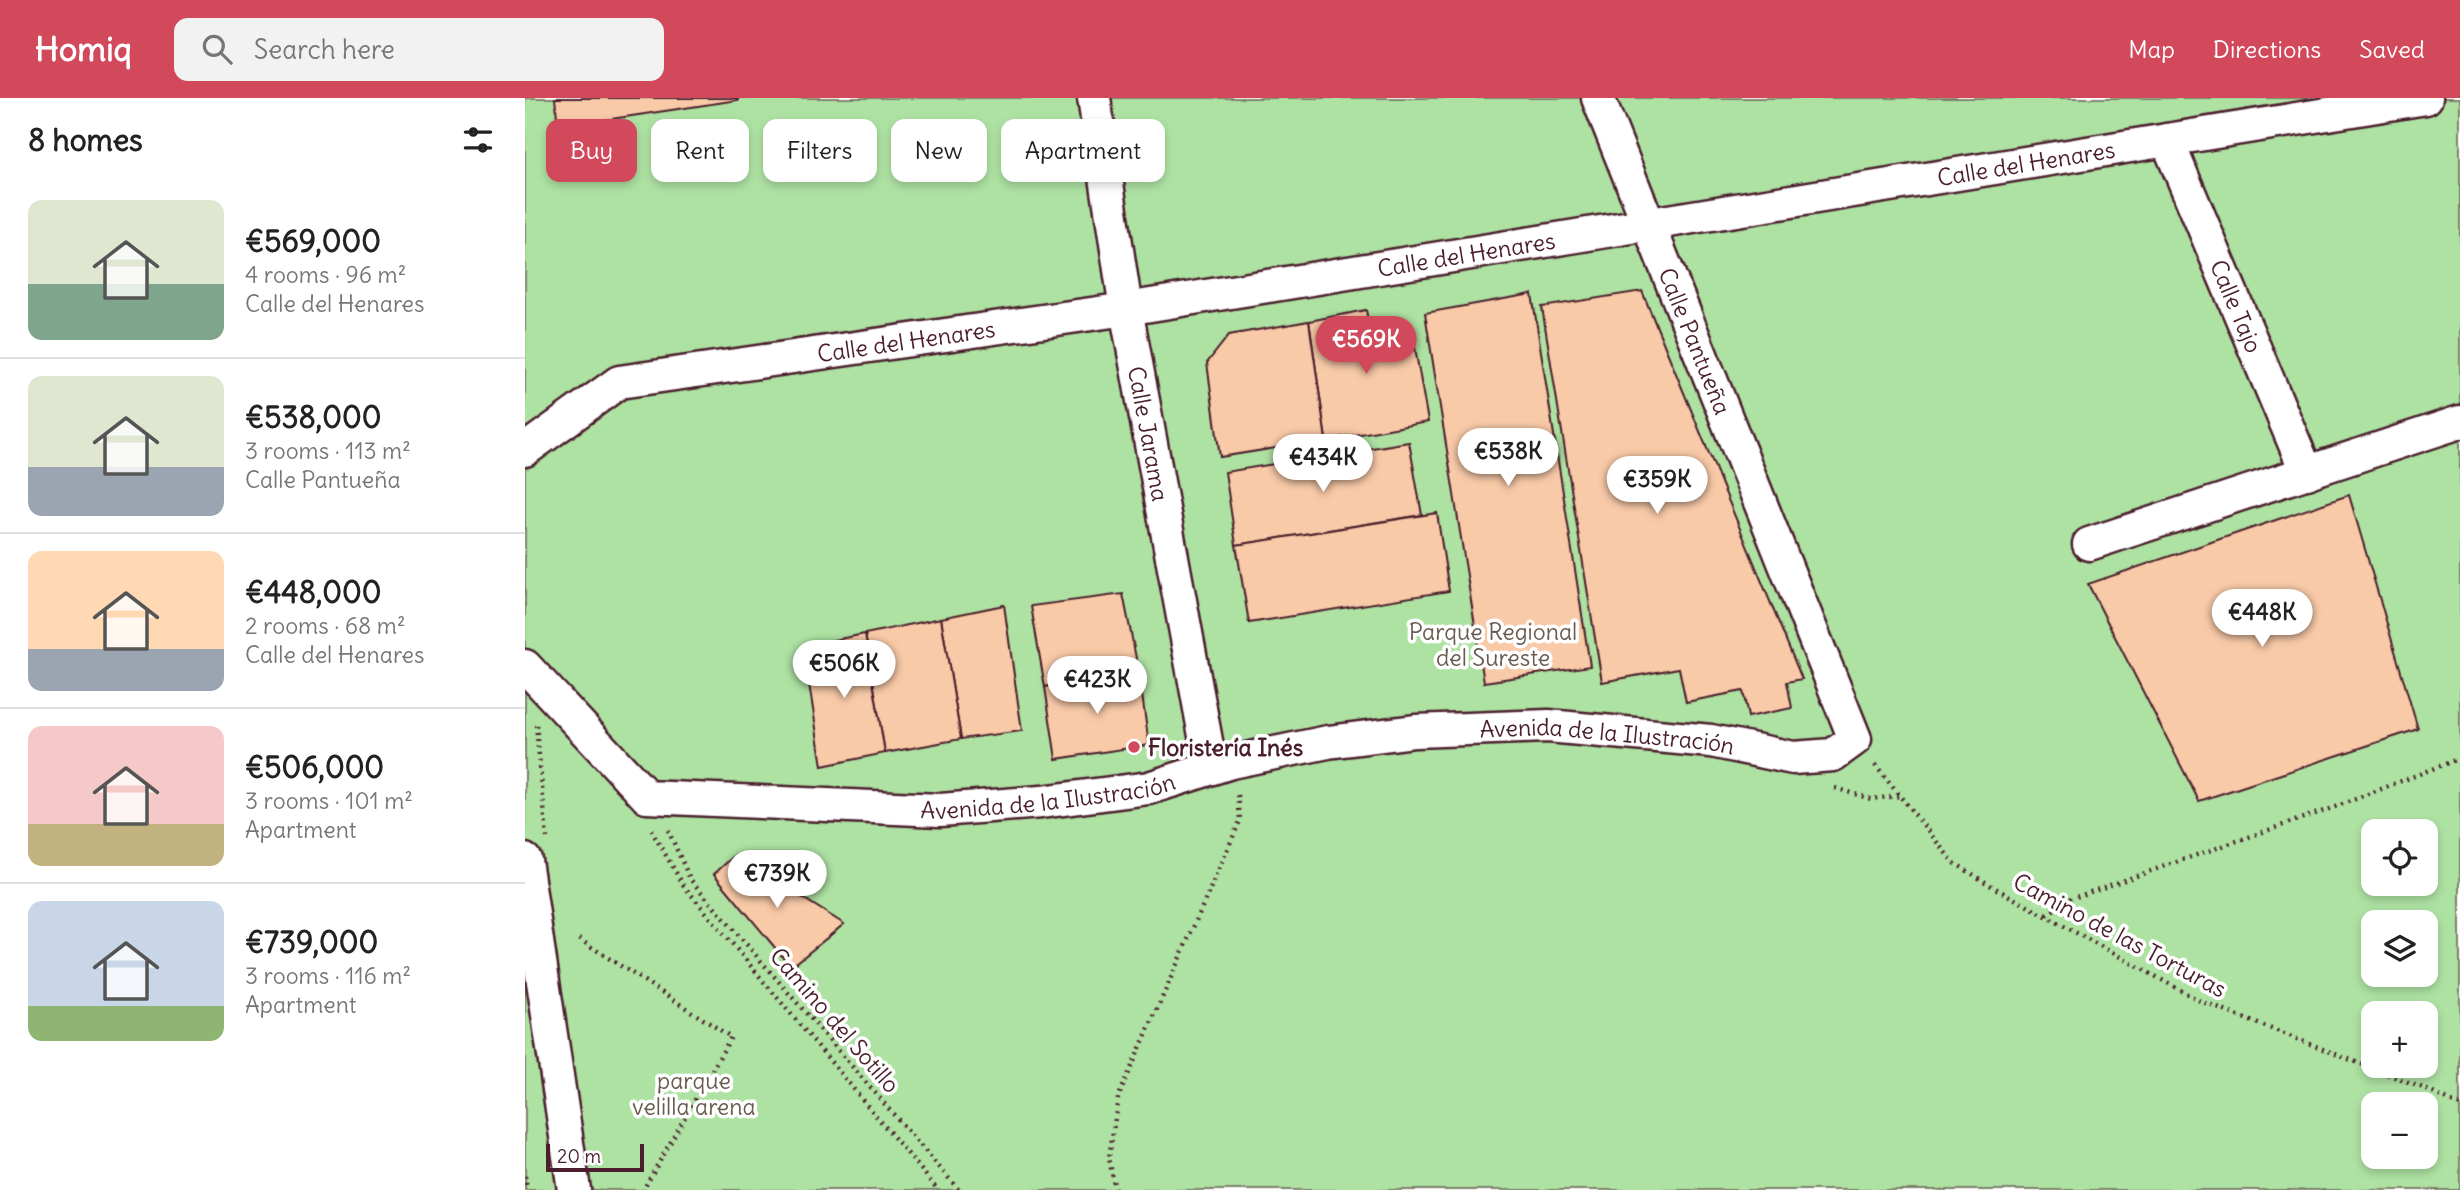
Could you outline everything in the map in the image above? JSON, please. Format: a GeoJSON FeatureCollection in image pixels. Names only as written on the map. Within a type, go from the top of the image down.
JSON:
{"type":"FeatureCollection","features":[{"type":"Feature","properties":{"kind":"street","name":"Calle Jarama"},"geometry":{"type":"LineString","coordinates":[[1094,98],[1126,309],[1221,765]]}},
{"type":"Feature","properties":{"kind":"street","name":"Calle Pantueña"},"geometry":{"type":"LineString","coordinates":[[1598,98],[1855,739]]}},
{"type":"Feature","properties":{"kind":"street","name":"Calle del Henares"},"geometry":{"type":"LineString","coordinates":[[525,450],[619,382],[1126,309],[2426,98]]}},
{"type":"Feature","properties":{"kind":"street","name":"Calle Tajo"},"geometry":{"type":"LineString","coordinates":[[2167,140],[2307,473]]}},
{"type":"Feature","properties":{"kind":"street"},"geometry":{"type":"LineString","coordinates":[[2089,544],[2460,422]]}},
{"type":"Feature","properties":{"kind":"street"},"geometry":{"type":"LineString","coordinates":[[525,666],[644,809]]}},
{"type":"Feature","properties":{"kind":"street","name":"Avenida de la Ilustración"},"geometry":{"type":"LineString","coordinates":[[644,809],[940,810],[1041,802],[1149,788],[1221,765],[1328,742],[1442,730],[1548,726],[1711,741],[1793,758],[1833,755],[1855,739]]}},
{"type":"Feature","properties":{"kind":"street"},"geometry":{"type":"LineString","coordinates":[[537,855],[527,901],[574,1190]]}},
{"type":"Feature","properties":{"kind":"path"},"geometry":{"type":"LineString","coordinates":[[537,855],[535,719],[545,729]]}},
{"type":"Feature","properties":{"kind":"path","name":"Camino de las Torturas"},"geometry":{"type":"LineString","coordinates":[[1855,739],[1953,862],[1995,888],[2202,1002],[2423,1088],[2460,1106]]}},
{"type":"Feature","properties":{"kind":"path"},"geometry":{"type":"LineString","coordinates":[[2047,915],[2070,899],[2335,807],[2460,758]]}},
{"type":"Feature","properties":{"kind":"path"},"geometry":{"type":"LineString","coordinates":[[1115,1190],[1109,1158],[1118,1098],[1240,821],[1237,779],[1221,765]]}},
{"type":"Feature","properties":{"kind":"path"},"geometry":{"type":"LineString","coordinates":[[644,809],[651,830],[684,886],[939,1190]]}},
{"type":"Feature","properties":{"kind":"path","name":"Camino del Sotillo"},"geometry":{"type":"LineString","coordinates":[[644,809],[665,823],[689,878],[959,1190]]}},
{"type":"Feature","properties":{"kind":"path"},"geometry":{"type":"LineString","coordinates":[[579,939],[731,1037],[643,1190]]}},
{"type":"Feature","properties":{"kind":"path"},"geometry":{"type":"LineString","coordinates":[[525,1176],[527,1190]]}},
{"type":"Feature","properties":{"kind":"green space","name":"Parque Regional del Sureste"},"geometry":{"type":"Polygon","coordinates":[[[525,98],[2460,98],[2460,1190],[525,1190],[525,98]]]}},
{"type":"Feature","properties":{"kind":"building"},"geometry":{"type":"Polygon","coordinates":[[[555,98],[738,100],[611,119],[557,119],[555,98]]]}},
{"type":"Feature","properties":{"kind":"building"},"geometry":{"type":"Polygon","coordinates":[[[1642,291],[1802,679],[1787,682],[1792,708],[1748,717],[1743,691],[1686,702],[1679,668],[1602,682],[1542,307],[1642,291]]]}},
{"type":"Feature","properties":{"kind":"building"},"geometry":{"type":"Polygon","coordinates":[[[1532,294],[1590,666],[1484,682],[1425,313],[1532,294]]]}},
{"type":"Feature","properties":{"kind":"building"},"geometry":{"type":"Polygon","coordinates":[[[1366,310],[1370,332],[1411,325],[1428,422],[1326,440],[1309,321],[1366,310]]]}},
{"type":"Feature","properties":{"kind":"building"},"geometry":{"type":"Polygon","coordinates":[[[1309,321],[1326,440],[1220,457],[1207,363],[1229,335],[1309,321]]]}},
{"type":"Feature","properties":{"kind":"building"},"geometry":{"type":"Polygon","coordinates":[[[1409,442],[1422,515],[1236,545],[1225,472],[1409,442]]]}},
{"type":"Feature","properties":{"kind":"building"},"geometry":{"type":"Polygon","coordinates":[[[2349,495],[2418,729],[2199,801],[2088,584],[2349,495]]]}},
{"type":"Feature","properties":{"kind":"building"},"geometry":{"type":"Polygon","coordinates":[[[1437,513],[1449,591],[1249,623],[1236,545],[1437,513]]]}},
{"type":"Feature","properties":{"kind":"building"},"geometry":{"type":"Polygon","coordinates":[[[1123,594],[1139,673],[1045,687],[1031,606],[1123,594]]]}},
{"type":"Feature","properties":{"kind":"building"},"geometry":{"type":"Polygon","coordinates":[[[1004,605],[1022,731],[961,739],[941,618],[1004,605]]]}},
{"type":"Feature","properties":{"kind":"building"},"geometry":{"type":"Polygon","coordinates":[[[941,618],[961,739],[885,753],[865,634],[941,618]]]}},
{"type":"Feature","properties":{"kind":"building"},"geometry":{"type":"Polygon","coordinates":[[[865,634],[885,753],[822,766],[803,646],[865,634]]]}},
{"type":"Feature","properties":{"kind":"building"},"geometry":{"type":"Polygon","coordinates":[[[1139,673],[1149,745],[1056,759],[1045,687],[1139,673]]]}},
{"type":"Feature","properties":{"kind":"building"},"geometry":{"type":"Polygon","coordinates":[[[735,855],[844,924],[791,967],[714,874],[735,855]]]}},
{"type":"Feature","properties":{"kind":"place","name":"Floristería Inés"},"geometry":{"type":"Point","coordinates":[1134,747]}},
{"type":"Feature","properties":{"kind":"park label","name":"parque velilla arena"},"geometry":{"type":"Point","coordinates":[694,1093]}}]}
